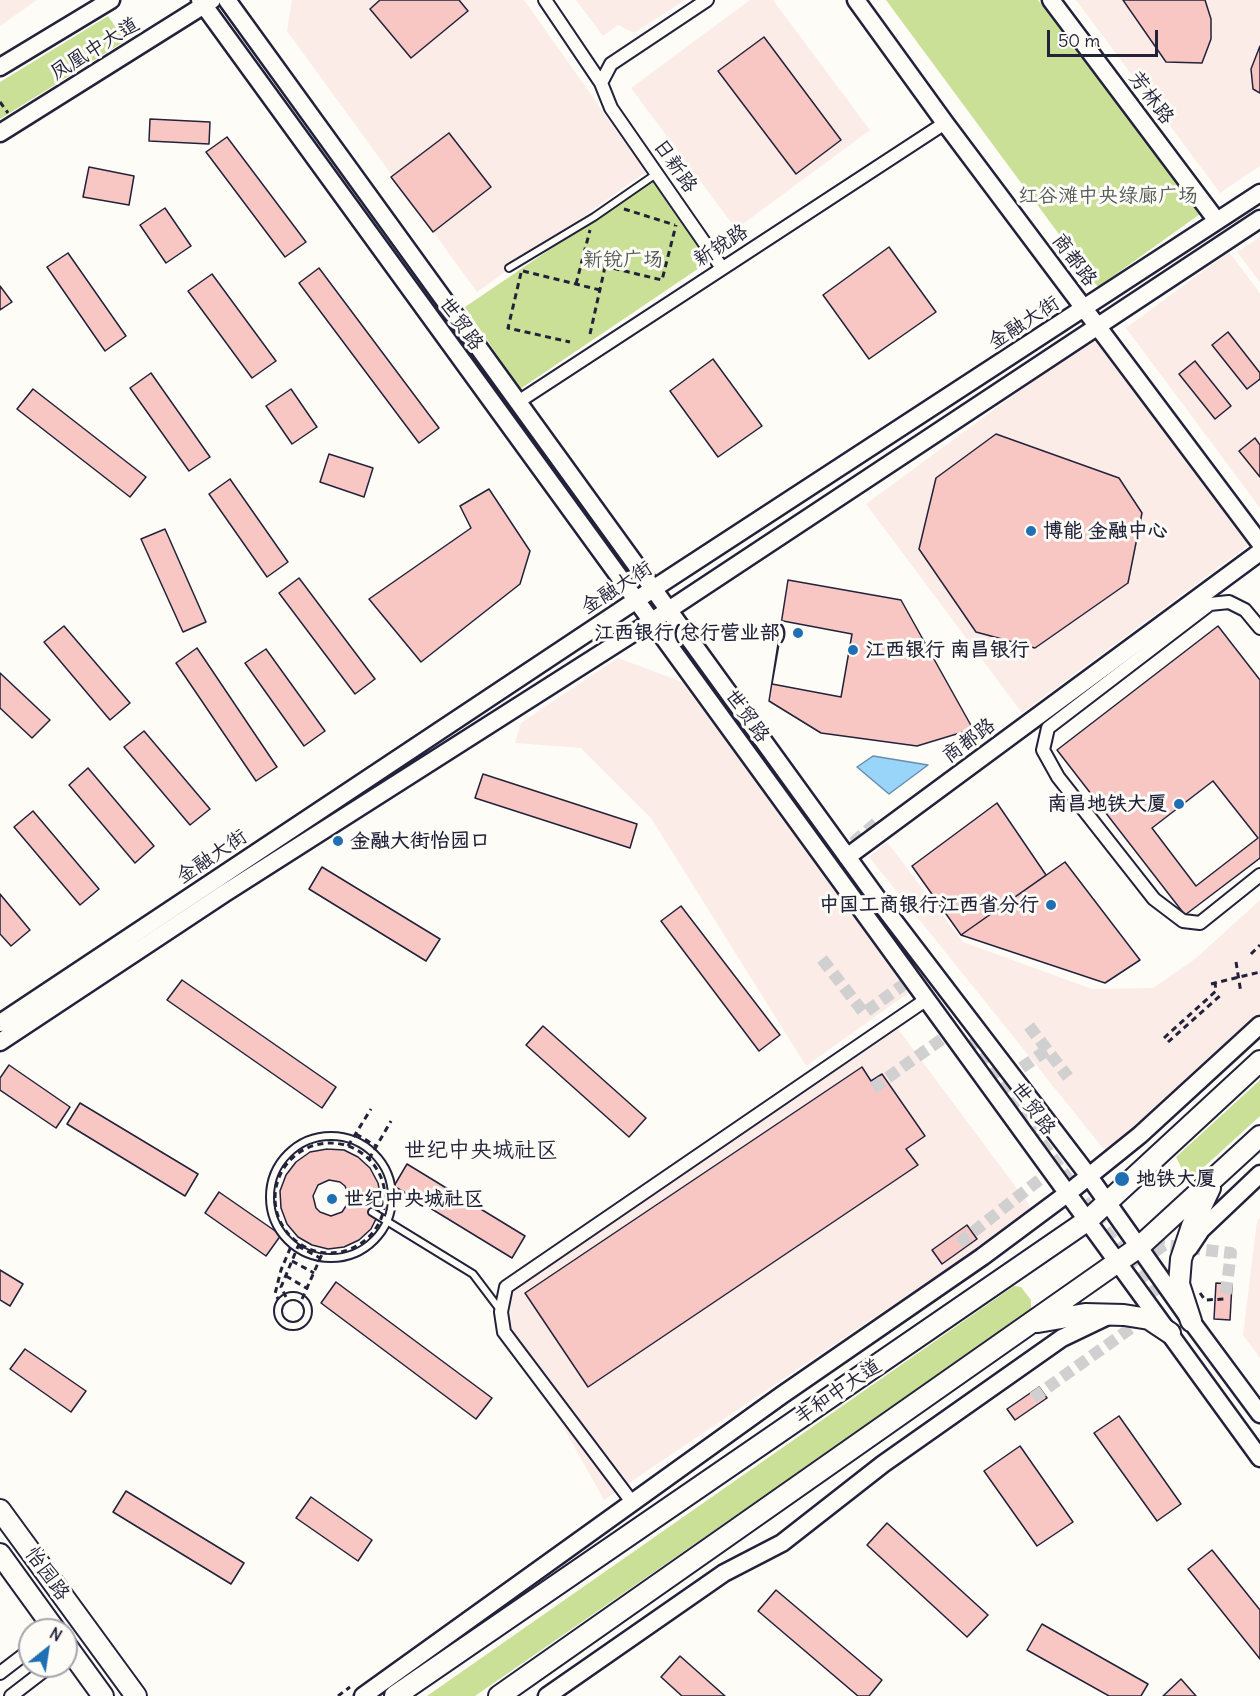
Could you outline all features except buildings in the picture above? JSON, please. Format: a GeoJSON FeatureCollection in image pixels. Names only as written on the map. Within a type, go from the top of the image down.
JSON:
{"type":"FeatureCollection","features":[{"type":"Feature","properties":{"kind":"main road","name":"凤凰中大道"},"geometry":{"type":"LineString","coordinates":[[0,67],[111,0]]}},
{"type":"Feature","properties":{"kind":"main road","name":"世贸路"},"geometry":{"type":"LineString","coordinates":[[227,0],[847,857],[1088,1175],[1260,1414]]}},
{"type":"Feature","properties":{"kind":"main road","name":"商都路"},"geometry":{"type":"LineString","coordinates":[[856,0],[945,123],[1260,543]]}},
{"type":"Feature","properties":{"kind":"main road","name":"芳林路"},"geometry":{"type":"LineString","coordinates":[[1051,0],[1217,221]]}},
{"type":"Feature","properties":{"kind":"main road","name":"凤凰中大道"},"geometry":{"type":"LineString","coordinates":[[0,133],[205,2]]}},
{"type":"Feature","properties":{"kind":"main road","name":"世贸路"},"geometry":{"type":"LineString","coordinates":[[205,2],[1260,1458]]}},
{"type":"Feature","properties":{"kind":"main road","name":"金融大街"},"geometry":{"type":"LineString","coordinates":[[0,1023],[653,589],[1260,193]]}},
{"type":"Feature","properties":{"kind":"main road","name":"金融大街"},"geometry":{"type":"LineString","coordinates":[[0,1042],[225,893],[669,610],[1260,219]]}},
{"type":"Feature","properties":{"kind":"main road","name":"商都路"},"geometry":{"type":"LineString","coordinates":[[847,857],[1260,552]]}},
{"type":"Feature","properties":{"kind":"main road"},"geometry":{"type":"LineString","coordinates":[[363,1696],[782,1395],[982,1257],[1068,1193],[1140,1135],[1260,1025]]}},
{"type":"Feature","properties":{"kind":"main road","name":"丰和中大道"},"geometry":{"type":"LineString","coordinates":[[395,1696],[1088,1220],[1260,1061]]}},
{"type":"Feature","properties":{"kind":"main road"},"geometry":{"type":"LineString","coordinates":[[498,1696],[1139,1248],[1260,1136]]}},
{"type":"Feature","properties":{"kind":"main road"},"geometry":{"type":"LineString","coordinates":[[1181,1259],[1201,1230],[1260,1174]]}},
{"type":"Feature","properties":{"kind":"main road"},"geometry":{"type":"LineString","coordinates":[[1191,1321],[1179,1284],[1181,1259],[1192,1226],[1215,1178]]}},
{"type":"Feature","properties":{"kind":"main road"},"geometry":{"type":"LineString","coordinates":[[1032,1323],[1085,1314],[1112,1314],[1149,1320],[1170,1333]]}},
{"type":"Feature","properties":{"kind":"main road"},"geometry":{"type":"LineString","coordinates":[[547,1696],[724,1573],[782,1543],[883,1464],[1062,1338],[1112,1314]]}},
{"type":"Feature","properties":{"kind":"main road","name":"怡园路"},"geometry":{"type":"LineString","coordinates":[[0,1510],[136,1696]]}},
{"type":"Feature","properties":{"kind":"main road","name":"怡园路"},"geometry":{"type":"LineString","coordinates":[[0,1554],[46,1618]]}},
{"type":"Feature","properties":{"kind":"main road"},"geometry":{"type":"LineString","coordinates":[[78,1664],[103,1696]]}},
{"type":"Feature","properties":{"kind":"street","name":"日新路"},"geometry":{"type":"LineString","coordinates":[[545,0],[601,83],[611,108],[722,268]]}},
{"type":"Feature","properties":{"kind":"street"},"geometry":{"type":"LineString","coordinates":[[601,83],[611,63],[707,0]]}},
{"type":"Feature","properties":{"kind":"street","name":"新锐路"},"geometry":{"type":"LineString","coordinates":[[518,402],[945,123]]}},
{"type":"Feature","properties":{"kind":"street"},"geometry":{"type":"LineString","coordinates":[[1260,628],[1245,609],[1229,602],[1210,604],[1048,728],[1043,750],[1058,777],[1154,899],[1183,921],[1200,922],[1260,875]]}},
{"type":"Feature","properties":{"kind":"street"},"geometry":{"type":"LineString","coordinates":[[632,1502],[504,1332],[501,1312],[506,1287],[927,999]]}},
{"type":"Feature","properties":{"kind":"street"},"geometry":{"type":"LineString","coordinates":[[0,1673],[18,1659]]}},
{"type":"Feature","properties":{"kind":"street"},"geometry":{"type":"LineString","coordinates":[[11,1696],[34,1678]]}},
{"type":"Feature","properties":{"kind":"lane"},"geometry":{"type":"LineString","coordinates":[[509,268],[594,217],[656,173]]}},
{"type":"Feature","properties":{"kind":"lane"},"geometry":{"type":"LineString","coordinates":[[336,1136],[355,1140],[371,1151],[384,1166],[391,1184],[392,1203],[388,1222],[376,1239],[359,1252],[339,1259],[318,1258],[298,1250],[296,1245],[283,1236],[272,1218],[269,1197],[272,1177],[282,1158],[298,1144],[316,1137],[336,1136]]}},
{"type":"Feature","properties":{"kind":"lane"},"geometry":{"type":"LineString","coordinates":[[372,1212],[473,1274],[501,1312]]}},
{"type":"Feature","properties":{"kind":"lane"},"geometry":{"type":"LineString","coordinates":[[296,1295],[302,1299],[307,1305],[308,1315],[302,1323],[286,1324],[279,1318],[278,1308],[283,1299],[296,1295]]}},
{"type":"Feature","properties":{"kind":"path"},"geometry":{"type":"LineString","coordinates":[[609,205],[697,232]]}},
{"type":"Feature","properties":{"kind":"path"},"geometry":{"type":"LineString","coordinates":[[576,284],[594,217]]}},
{"type":"Feature","properties":{"kind":"path"},"geometry":{"type":"LineString","coordinates":[[583,261],[662,280],[676,225]]}},
{"type":"Feature","properties":{"kind":"path"},"geometry":{"type":"LineString","coordinates":[[590,334],[605,267]]}},
{"type":"Feature","properties":{"kind":"path"},"geometry":{"type":"LineString","coordinates":[[509,268],[600,290]]}},
{"type":"Feature","properties":{"kind":"path"},"geometry":{"type":"LineString","coordinates":[[522,271],[508,328],[570,342]]}},
{"type":"Feature","properties":{"kind":"path"},"geometry":{"type":"LineString","coordinates":[[1251,954],[1260,945]]}},
{"type":"Feature","properties":{"kind":"path"},"geometry":{"type":"LineString","coordinates":[[1236,962],[1241,993]]}},
{"type":"Feature","properties":{"kind":"path"},"geometry":{"type":"LineString","coordinates":[[1164,1038],[1216,991],[1213,983],[1260,972]]}},
{"type":"Feature","properties":{"kind":"path"},"geometry":{"type":"LineString","coordinates":[[1168,1042],[1222,994]]}},
{"type":"Feature","properties":{"kind":"path"},"geometry":{"type":"LineString","coordinates":[[348,1146],[371,1109]]}},
{"type":"Feature","properties":{"kind":"path"},"geometry":{"type":"LineString","coordinates":[[369,1159],[391,1121]]}},
{"type":"Feature","properties":{"kind":"path"},"geometry":{"type":"LineString","coordinates":[[356,1134],[376,1146]]}},
{"type":"Feature","properties":{"kind":"path"},"geometry":{"type":"LineString","coordinates":[[296,1245],[316,1252],[334,1253],[352,1249],[367,1240],[379,1225],[385,1209],[385,1190],[380,1173],[369,1159],[348,1146],[336,1143],[318,1144],[301,1150],[287,1162],[278,1179],[274,1197],[277,1215],[296,1245],[320,1258]]}},
{"type":"Feature","properties":{"kind":"path"},"geometry":{"type":"LineString","coordinates":[[283,1299],[281,1287],[296,1245]]}},
{"type":"Feature","properties":{"kind":"path"},"geometry":{"type":"LineString","coordinates":[[283,1299],[276,1294],[281,1270],[296,1245]]}},
{"type":"Feature","properties":{"kind":"path"},"geometry":{"type":"LineString","coordinates":[[302,1299],[323,1252]]}},
{"type":"Feature","properties":{"kind":"path"},"geometry":{"type":"LineString","coordinates":[[292,1261],[314,1273]]}},
{"type":"Feature","properties":{"kind":"path"},"geometry":{"type":"LineString","coordinates":[[286,1276],[308,1289]]}},
{"type":"Feature","properties":{"kind":"shaded area"},"geometry":{"type":"Polygon","coordinates":[[[0,0],[37,0],[0,26],[0,0]]]}},
{"type":"Feature","properties":{"kind":"shaded area"},"geometry":{"type":"Polygon","coordinates":[[[292,0],[524,0],[646,172],[477,292],[287,31],[292,0]]]}},
{"type":"Feature","properties":{"kind":"shaded area"},"geometry":{"type":"Polygon","coordinates":[[[576,0],[685,0],[634,33],[618,25],[603,36],[576,0]]]}},
{"type":"Feature","properties":{"kind":"shaded area"},"geometry":{"type":"Polygon","coordinates":[[[750,0],[773,0],[870,130],[736,229],[631,88],[750,0]]]}},
{"type":"Feature","properties":{"kind":"shaded area"},"geometry":{"type":"Polygon","coordinates":[[[1076,0],[1260,0],[1260,166],[1220,193],[1076,0]]]}},
{"type":"Feature","properties":{"kind":"shaded area"},"geometry":{"type":"Polygon","coordinates":[[[1260,237],[1260,282],[1237,252],[1260,237]]]}},
{"type":"Feature","properties":{"kind":"shaded area"},"geometry":{"type":"Polygon","coordinates":[[[1229,252],[1260,293],[1260,508],[1126,328],[1229,252]]]}},
{"type":"Feature","properties":{"kind":"shaded area"},"geometry":{"type":"Polygon","coordinates":[[[1094,336],[1249,545],[1022,713],[866,504],[1094,336]]]}},
{"type":"Feature","properties":{"kind":"shaded area"},"geometry":{"type":"Polygon","coordinates":[[[618,658],[682,682],[911,991],[806,1066],[651,818],[581,748],[515,743],[521,723],[618,658]]]}},
{"type":"Feature","properties":{"kind":"shaded area"},"geometry":{"type":"Polygon","coordinates":[[[887,842],[963,942],[1092,989],[1153,988],[1195,959],[1260,900],[1260,1014],[1106,1152],[869,857],[887,842]]]}},
{"type":"Feature","properties":{"kind":"shaded area"},"geometry":{"type":"Polygon","coordinates":[[[898,1029],[1033,1210],[604,1500],[510,1331],[511,1288],[898,1029]]]}},
{"type":"Feature","properties":{"kind":"shaded area"},"geometry":{"type":"Polygon","coordinates":[[[1260,1218],[1260,1358],[1243,1335],[1257,1221],[1260,1218]]]}},
{"type":"Feature","properties":{"kind":"green space","name":"红谷滩中央绿廊广场"},"geometry":{"type":"Polygon","coordinates":[[[886,0],[1038,0],[1200,214],[1098,287],[886,0]]]}},
{"type":"Feature","properties":{"kind":"green space"},"geometry":{"type":"Polygon","coordinates":[[[108,16],[125,41],[0,119],[0,82],[108,16]]]}},
{"type":"Feature","properties":{"kind":"green space","name":"新锐广场"},"geometry":{"type":"Polygon","coordinates":[[[655,178],[711,260],[520,389],[465,307],[655,178]]]}},
{"type":"Feature","properties":{"kind":"green space"},"geometry":{"type":"Polygon","coordinates":[[[1260,1080],[1260,1116],[1193,1177],[1182,1169],[1176,1157],[1260,1080]]]}},
{"type":"Feature","properties":{"kind":"green space"},"geometry":{"type":"Polygon","coordinates":[[[1014,1286],[1021,1287],[1031,1300],[1031,1311],[475,1696],[427,1696],[1014,1286]]]}},
{"type":"Feature","properties":{"kind":"water"},"geometry":{"type":"Polygon","coordinates":[[[873,756],[928,765],[889,794],[857,767],[873,756]]]}},
{"type":"Feature","properties":{"kind":"tunnel"},"geometry":{"type":"LineString","coordinates":[[876,823],[835,858],[921,978]]}},
{"type":"Feature","properties":{"kind":"tunnel"},"geometry":{"type":"LineString","coordinates":[[822,959],[864,1013],[917,975]]}},
{"type":"Feature","properties":{"kind":"tunnel"},"geometry":{"type":"LineString","coordinates":[[1029,1026],[1068,1077]]}},
{"type":"Feature","properties":{"kind":"tunnel"},"geometry":{"type":"LineString","coordinates":[[873,1088],[956,1029]]}},
{"type":"Feature","properties":{"kind":"tunnel"},"geometry":{"type":"LineString","coordinates":[[967,1041],[1157,1300],[1131,1328],[1033,1398]]}},
{"type":"Feature","properties":{"kind":"tunnel"},"geometry":{"type":"LineString","coordinates":[[1007,1078],[1047,1050]]}},
{"type":"Feature","properties":{"kind":"tunnel"},"geometry":{"type":"LineString","coordinates":[[959,1243],[1057,1166]]}},
{"type":"Feature","properties":{"kind":"tunnel"},"geometry":{"type":"LineString","coordinates":[[1140,1262],[1164,1245],[1231,1253],[1225,1299]]}},
{"type":"Feature","properties":{"kind":"place","name":"博能 金融中心"},"geometry":{"type":"Point","coordinates":[1031,531]}},
{"type":"Feature","properties":{"kind":"place","name":"江西银行(总行营业部)"},"geometry":{"type":"Point","coordinates":[798,633]}},
{"type":"Feature","properties":{"kind":"place","name":"江西银行 南昌银行"},"geometry":{"type":"Point","coordinates":[853,650]}},
{"type":"Feature","properties":{"kind":"place","name":"南昌地铁大厦"},"geometry":{"type":"Point","coordinates":[1179,804]}},
{"type":"Feature","properties":{"kind":"place","name":"金融大街怡园口"},"geometry":{"type":"Point","coordinates":[338,841]}},
{"type":"Feature","properties":{"kind":"place","name":"中国工商银行江西省分行"},"geometry":{"type":"Point","coordinates":[1051,905]}},
{"type":"Feature","properties":{"kind":"place","name":"地铁大厦"},"geometry":{"type":"Point","coordinates":[1122,1179]}},
{"type":"Feature","properties":{"kind":"place","name":"世纪中央城社区"},"geometry":{"type":"Point","coordinates":[332,1199]}},
{"type":"Feature","properties":{"kind":"district","name":"世纪中央城社区"},"geometry":{"type":"Point","coordinates":[481,1151]}}]}
